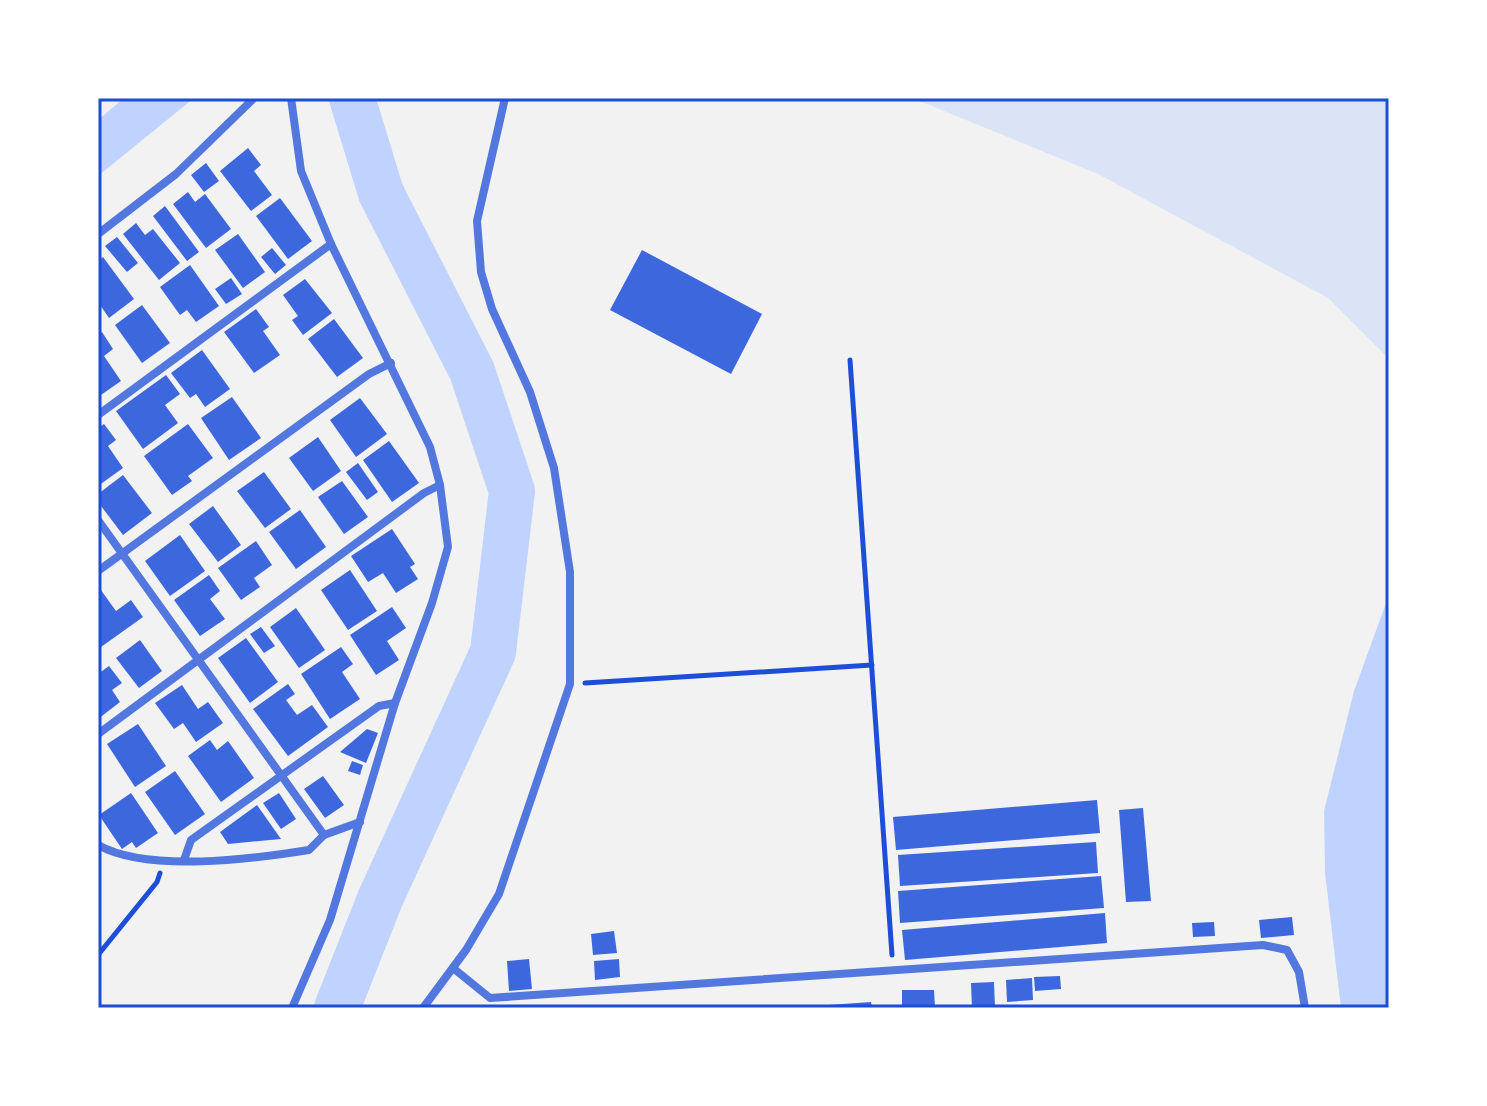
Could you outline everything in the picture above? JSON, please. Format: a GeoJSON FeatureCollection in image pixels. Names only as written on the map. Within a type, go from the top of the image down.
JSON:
{"type":"FeatureCollection","features":[{"type":"Feature","properties":{"kind":"street"},"geometry":{"type":"LineString","coordinates":[[98,234],[176,174],[254,98]]}},
{"type":"Feature","properties":{"kind":"street"},"geometry":{"type":"LineString","coordinates":[[291,98],[301,171],[331,244],[430,447],[440,485],[448,547],[432,603],[395,703],[330,920],[292,1008]]}},
{"type":"Feature","properties":{"kind":"street"},"geometry":{"type":"LineString","coordinates":[[423,1008],[453,968],[499,894],[570,684],[570,572],[554,468],[530,392],[492,309],[481,272],[477,221],[505,98]]}},
{"type":"Feature","properties":{"kind":"street"},"geometry":{"type":"LineString","coordinates":[[98,415],[331,244]]}},
{"type":"Feature","properties":{"kind":"street"},"geometry":{"type":"LineString","coordinates":[[98,571],[369,374],[391,363]]}},
{"type":"Feature","properties":{"kind":"street"},"geometry":{"type":"LineString","coordinates":[[98,734],[424,493],[440,485]]}},
{"type":"Feature","properties":{"kind":"street"},"geometry":{"type":"LineString","coordinates":[[98,520],[324,835]]}},
{"type":"Feature","properties":{"kind":"street"},"geometry":{"type":"LineString","coordinates":[[184,860],[191,840],[379,706],[395,703]]}},
{"type":"Feature","properties":{"kind":"street"},"geometry":{"type":"LineString","coordinates":[[98,845],[130,859],[163,862],[309,850],[324,835],[360,822]]}},
{"type":"Feature","properties":{"kind":"street"},"geometry":{"type":"LineString","coordinates":[[453,968],[490,998],[1263,945],[1287,950],[1299,972],[1305,1008]]}},
{"type":"Feature","properties":{"kind":"path"},"geometry":{"type":"LineString","coordinates":[[850,360],[894,972]]}},
{"type":"Feature","properties":{"kind":"path"},"geometry":{"type":"LineString","coordinates":[[570,684],[872,665]]}},
{"type":"Feature","properties":{"kind":"path"},"geometry":{"type":"LineString","coordinates":[[98,955],[157,882],[163,862]]}},
{"type":"Feature","properties":{"kind":"shaded area"},"geometry":{"type":"Polygon","coordinates":[[[912,98],[1389,98],[1389,359],[1328,298],[1098,174],[912,98]]]}},
{"type":"Feature","properties":{"kind":"water"},"geometry":{"type":"Polygon","coordinates":[[[124,98],[194,98],[98,176],[98,120],[124,98]]]}},
{"type":"Feature","properties":{"kind":"water"},"geometry":{"type":"Polygon","coordinates":[[[1389,595],[1389,1008],[1341,1008],[1325,873],[1324,811],[1354,691],[1389,595]]]}},
{"type":"Feature","properties":{"kind":"building"},"geometry":{"type":"Polygon","coordinates":[[[248,148],[261,165],[254,171],[272,195],[251,211],[220,171],[248,148]]]}},
{"type":"Feature","properties":{"kind":"building"},"geometry":{"type":"Polygon","coordinates":[[[206,163],[219,181],[204,192],[191,175],[206,163]]]}},
{"type":"Feature","properties":{"kind":"building"},"geometry":{"type":"Polygon","coordinates":[[[188,192],[195,202],[205,194],[231,229],[206,248],[173,204],[188,192]]]}},
{"type":"Feature","properties":{"kind":"building"},"geometry":{"type":"Polygon","coordinates":[[[280,198],[312,241],[288,259],[256,216],[280,198]]]}},
{"type":"Feature","properties":{"kind":"building"},"geometry":{"type":"Polygon","coordinates":[[[165,206],[199,252],[187,261],[153,216],[165,206]]]}},
{"type":"Feature","properties":{"kind":"building"},"geometry":{"type":"Polygon","coordinates":[[[136,223],[145,235],[153,229],[180,263],[159,280],[123,234],[136,223]]]}},
{"type":"Feature","properties":{"kind":"building"},"geometry":{"type":"Polygon","coordinates":[[[238,234],[265,272],[243,288],[215,250],[238,234]]]}},
{"type":"Feature","properties":{"kind":"building"},"geometry":{"type":"Polygon","coordinates":[[[117,237],[138,263],[127,272],[105,246],[117,237]]]}},
{"type":"Feature","properties":{"kind":"building"},"geometry":{"type":"Polygon","coordinates":[[[272,248],[286,265],[275,274],[261,257],[272,248]]]}},
{"type":"Feature","properties":{"kind":"building"},"geometry":{"type":"Polygon","coordinates":[[[642,250],[762,314],[731,374],[610,310],[642,250]]]}},
{"type":"Feature","properties":{"kind":"building"},"geometry":{"type":"Polygon","coordinates":[[[103,257],[134,299],[109,318],[98,302],[98,261],[103,257]]]}},
{"type":"Feature","properties":{"kind":"building"},"geometry":{"type":"Polygon","coordinates":[[[190,265],[219,306],[196,322],[187,310],[180,315],[160,287],[190,265]]]}},
{"type":"Feature","properties":{"kind":"building"},"geometry":{"type":"Polygon","coordinates":[[[231,278],[242,294],[226,304],[215,289],[231,278]]]}},
{"type":"Feature","properties":{"kind":"building"},"geometry":{"type":"Polygon","coordinates":[[[305,279],[332,313],[303,335],[292,320],[298,316],[283,295],[305,279]]]}},
{"type":"Feature","properties":{"kind":"building"},"geometry":{"type":"Polygon","coordinates":[[[142,305],[170,343],[142,363],[115,325],[142,305]]]}},
{"type":"Feature","properties":{"kind":"building"},"geometry":{"type":"Polygon","coordinates":[[[256,309],[269,327],[263,331],[280,355],[254,373],[224,332],[256,309]]]}},
{"type":"Feature","properties":{"kind":"building"},"geometry":{"type":"Polygon","coordinates":[[[334,319],[363,358],[337,377],[308,339],[334,319]]]}},
{"type":"Feature","properties":{"kind":"building"},"geometry":{"type":"Polygon","coordinates":[[[102,332],[113,349],[104,356],[121,381],[98,397],[98,335],[102,332]]]}},
{"type":"Feature","properties":{"kind":"building"},"geometry":{"type":"Polygon","coordinates":[[[202,350],[230,389],[205,407],[196,394],[190,398],[171,373],[202,350]]]}},
{"type":"Feature","properties":{"kind":"building"},"geometry":{"type":"Polygon","coordinates":[[[166,375],[180,394],[165,405],[178,423],[143,449],[116,411],[166,375]]]}},
{"type":"Feature","properties":{"kind":"building"},"geometry":{"type":"Polygon","coordinates":[[[232,397],[261,438],[229,460],[201,418],[232,397]]]}},
{"type":"Feature","properties":{"kind":"building"},"geometry":{"type":"Polygon","coordinates":[[[360,398],[387,434],[356,457],[330,420],[360,398]]]}},
{"type":"Feature","properties":{"kind":"building"},"geometry":{"type":"Polygon","coordinates":[[[104,424],[116,440],[108,446],[123,468],[98,486],[98,428],[104,424]]]}},
{"type":"Feature","properties":{"kind":"building"},"geometry":{"type":"Polygon","coordinates":[[[188,424],[213,458],[188,476],[192,481],[172,495],[144,456],[188,424]]]}},
{"type":"Feature","properties":{"kind":"building"},"geometry":{"type":"Polygon","coordinates":[[[318,437],[341,471],[313,491],[289,458],[318,437]]]}},
{"type":"Feature","properties":{"kind":"building"},"geometry":{"type":"Polygon","coordinates":[[[389,441],[419,483],[392,502],[363,460],[389,441]]]}},
{"type":"Feature","properties":{"kind":"building"},"geometry":{"type":"Polygon","coordinates":[[[358,463],[378,492],[367,500],[346,472],[358,463]]]}},
{"type":"Feature","properties":{"kind":"building"},"geometry":{"type":"Polygon","coordinates":[[[264,472],[291,509],[265,528],[237,491],[264,472]]]}},
{"type":"Feature","properties":{"kind":"building"},"geometry":{"type":"Polygon","coordinates":[[[123,475],[152,513],[123,535],[98,502],[98,494],[123,475]]]}},
{"type":"Feature","properties":{"kind":"building"},"geometry":{"type":"Polygon","coordinates":[[[342,481],[368,517],[344,534],[318,497],[342,481]]]}},
{"type":"Feature","properties":{"kind":"building"},"geometry":{"type":"Polygon","coordinates":[[[213,506],[241,545],[218,562],[189,524],[213,506]]]}},
{"type":"Feature","properties":{"kind":"building"},"geometry":{"type":"Polygon","coordinates":[[[300,510],[326,547],[296,569],[269,532],[300,510]]]}},
{"type":"Feature","properties":{"kind":"building"},"geometry":{"type":"Polygon","coordinates":[[[392,529],[415,564],[410,567],[418,579],[396,593],[383,573],[368,582],[351,556],[392,529]]]}},
{"type":"Feature","properties":{"kind":"building"},"geometry":{"type":"Polygon","coordinates":[[[180,535],[205,571],[170,596],[145,561],[180,535]]]}},
{"type":"Feature","properties":{"kind":"building"},"geometry":{"type":"Polygon","coordinates":[[[256,541],[272,565],[254,578],[260,587],[241,600],[218,568],[256,541]]]}},
{"type":"Feature","properties":{"kind":"building"},"geometry":{"type":"Polygon","coordinates":[[[350,570],[377,611],[348,630],[321,590],[350,570]]]}},
{"type":"Feature","properties":{"kind":"building"},"geometry":{"type":"Polygon","coordinates":[[[209,575],[220,591],[210,599],[225,619],[200,636],[174,600],[209,575]]]}},
{"type":"Feature","properties":{"kind":"building"},"geometry":{"type":"Polygon","coordinates":[[[98,586],[116,611],[131,600],[143,617],[101,647],[98,643],[98,586]]]}},
{"type":"Feature","properties":{"kind":"building"},"geometry":{"type":"Polygon","coordinates":[[[392,607],[406,628],[387,641],[399,660],[376,675],[350,635],[392,607]]]}},
{"type":"Feature","properties":{"kind":"building"},"geometry":{"type":"Polygon","coordinates":[[[296,608],[325,650],[299,668],[270,627],[296,608]]]}},
{"type":"Feature","properties":{"kind":"building"},"geometry":{"type":"Polygon","coordinates":[[[261,627],[275,646],[264,653],[250,634],[261,627]]]}},
{"type":"Feature","properties":{"kind":"building"},"geometry":{"type":"Polygon","coordinates":[[[246,638],[278,682],[250,703],[218,658],[246,638]]]}},
{"type":"Feature","properties":{"kind":"building"},"geometry":{"type":"Polygon","coordinates":[[[140,640],[162,671],[139,688],[116,658],[140,640]]]}},
{"type":"Feature","properties":{"kind":"building"},"geometry":{"type":"Polygon","coordinates":[[[341,647],[353,664],[342,672],[360,699],[330,719],[301,674],[341,647]]]}},
{"type":"Feature","properties":{"kind":"building"},"geometry":{"type":"Polygon","coordinates":[[[109,666],[122,683],[112,690],[120,702],[98,719],[98,674],[109,666]]]}},
{"type":"Feature","properties":{"kind":"building"},"geometry":{"type":"Polygon","coordinates":[[[288,684],[295,694],[286,700],[297,715],[312,705],[328,727],[288,756],[253,709],[288,684]]]}},
{"type":"Feature","properties":{"kind":"building"},"geometry":{"type":"Polygon","coordinates":[[[182,685],[198,709],[208,702],[223,723],[196,742],[183,723],[174,729],[155,703],[182,685]]]}},
{"type":"Feature","properties":{"kind":"building"},"geometry":{"type":"Polygon","coordinates":[[[138,724],[166,766],[135,787],[107,744],[138,724]]]}},
{"type":"Feature","properties":{"kind":"building"},"geometry":{"type":"Polygon","coordinates":[[[367,729],[378,733],[366,763],[340,752],[367,729]]]}},
{"type":"Feature","properties":{"kind":"building"},"geometry":{"type":"Polygon","coordinates":[[[210,740],[217,750],[228,741],[254,778],[221,802],[188,756],[210,740]]]}},
{"type":"Feature","properties":{"kind":"building"},"geometry":{"type":"Polygon","coordinates":[[[352,761],[363,765],[360,775],[348,771],[352,761]]]}},
{"type":"Feature","properties":{"kind":"building"},"geometry":{"type":"Polygon","coordinates":[[[175,771],[205,814],[175,835],[145,792],[175,771]]]}},
{"type":"Feature","properties":{"kind":"building"},"geometry":{"type":"Polygon","coordinates":[[[323,776],[344,805],[325,818],[304,789],[323,776]]]}},
{"type":"Feature","properties":{"kind":"building"},"geometry":{"type":"Polygon","coordinates":[[[131,793],[158,833],[136,848],[132,842],[122,849],[99,815],[131,793]]]}},
{"type":"Feature","properties":{"kind":"building"},"geometry":{"type":"Polygon","coordinates":[[[279,793],[296,819],[281,829],[263,803],[279,793]]]}},
{"type":"Feature","properties":{"kind":"building"},"geometry":{"type":"Polygon","coordinates":[[[1097,800],[1100,833],[896,850],[893,817],[1097,800]]]}},
{"type":"Feature","properties":{"kind":"building"},"geometry":{"type":"Polygon","coordinates":[[[257,805],[281,839],[228,844],[220,832],[257,805]]]}},
{"type":"Feature","properties":{"kind":"building"},"geometry":{"type":"Polygon","coordinates":[[[1143,808],[1151,901],[1126,902],[1119,810],[1143,808]]]}},
{"type":"Feature","properties":{"kind":"building"},"geometry":{"type":"Polygon","coordinates":[[[1096,842],[1098,873],[900,886],[898,855],[1096,842]]]}},
{"type":"Feature","properties":{"kind":"building"},"geometry":{"type":"Polygon","coordinates":[[[1101,876],[1104,908],[900,923],[898,891],[1101,876]]]}},
{"type":"Feature","properties":{"kind":"building"},"geometry":{"type":"Polygon","coordinates":[[[1105,913],[1107,943],[905,960],[902,930],[1105,913]]]}},
{"type":"Feature","properties":{"kind":"building"},"geometry":{"type":"Polygon","coordinates":[[[1292,917],[1294,935],[1261,938],[1259,920],[1292,917]]]}},
{"type":"Feature","properties":{"kind":"building"},"geometry":{"type":"Polygon","coordinates":[[[1214,922],[1215,936],[1193,937],[1192,923],[1214,922]]]}},
{"type":"Feature","properties":{"kind":"building"},"geometry":{"type":"Polygon","coordinates":[[[614,931],[617,953],[593,955],[591,934],[614,931]]]}},
{"type":"Feature","properties":{"kind":"building"},"geometry":{"type":"Polygon","coordinates":[[[529,959],[532,989],[509,991],[507,961],[529,959]]]}},
{"type":"Feature","properties":{"kind":"building"},"geometry":{"type":"Polygon","coordinates":[[[619,959],[620,977],[595,980],[594,961],[619,959]]]}},
{"type":"Feature","properties":{"kind":"building"},"geometry":{"type":"Polygon","coordinates":[[[1060,976],[1061,989],[1035,991],[1034,977],[1060,976]]]}},
{"type":"Feature","properties":{"kind":"building"},"geometry":{"type":"Polygon","coordinates":[[[1032,978],[1033,1000],[1007,1002],[1006,980],[1032,978]]]}},
{"type":"Feature","properties":{"kind":"building"},"geometry":{"type":"Polygon","coordinates":[[[994,982],[995,1008],[972,1008],[971,983],[994,982]]]}},
{"type":"Feature","properties":{"kind":"building"},"geometry":{"type":"Polygon","coordinates":[[[902,990],[934,990],[935,1008],[902,1008],[902,990]]]}},
{"type":"Feature","properties":{"kind":"building"},"geometry":{"type":"Polygon","coordinates":[[[871,1002],[872,1008],[828,1008],[828,1005],[871,1002]]]}},
{"type":"Feature","properties":{"kind":"waterway"},"geometry":{"type":"LineString","coordinates":[[337,1008],[380,899],[493,652],[512,491],[472,371],[381,193],[352,98]]}}]}
